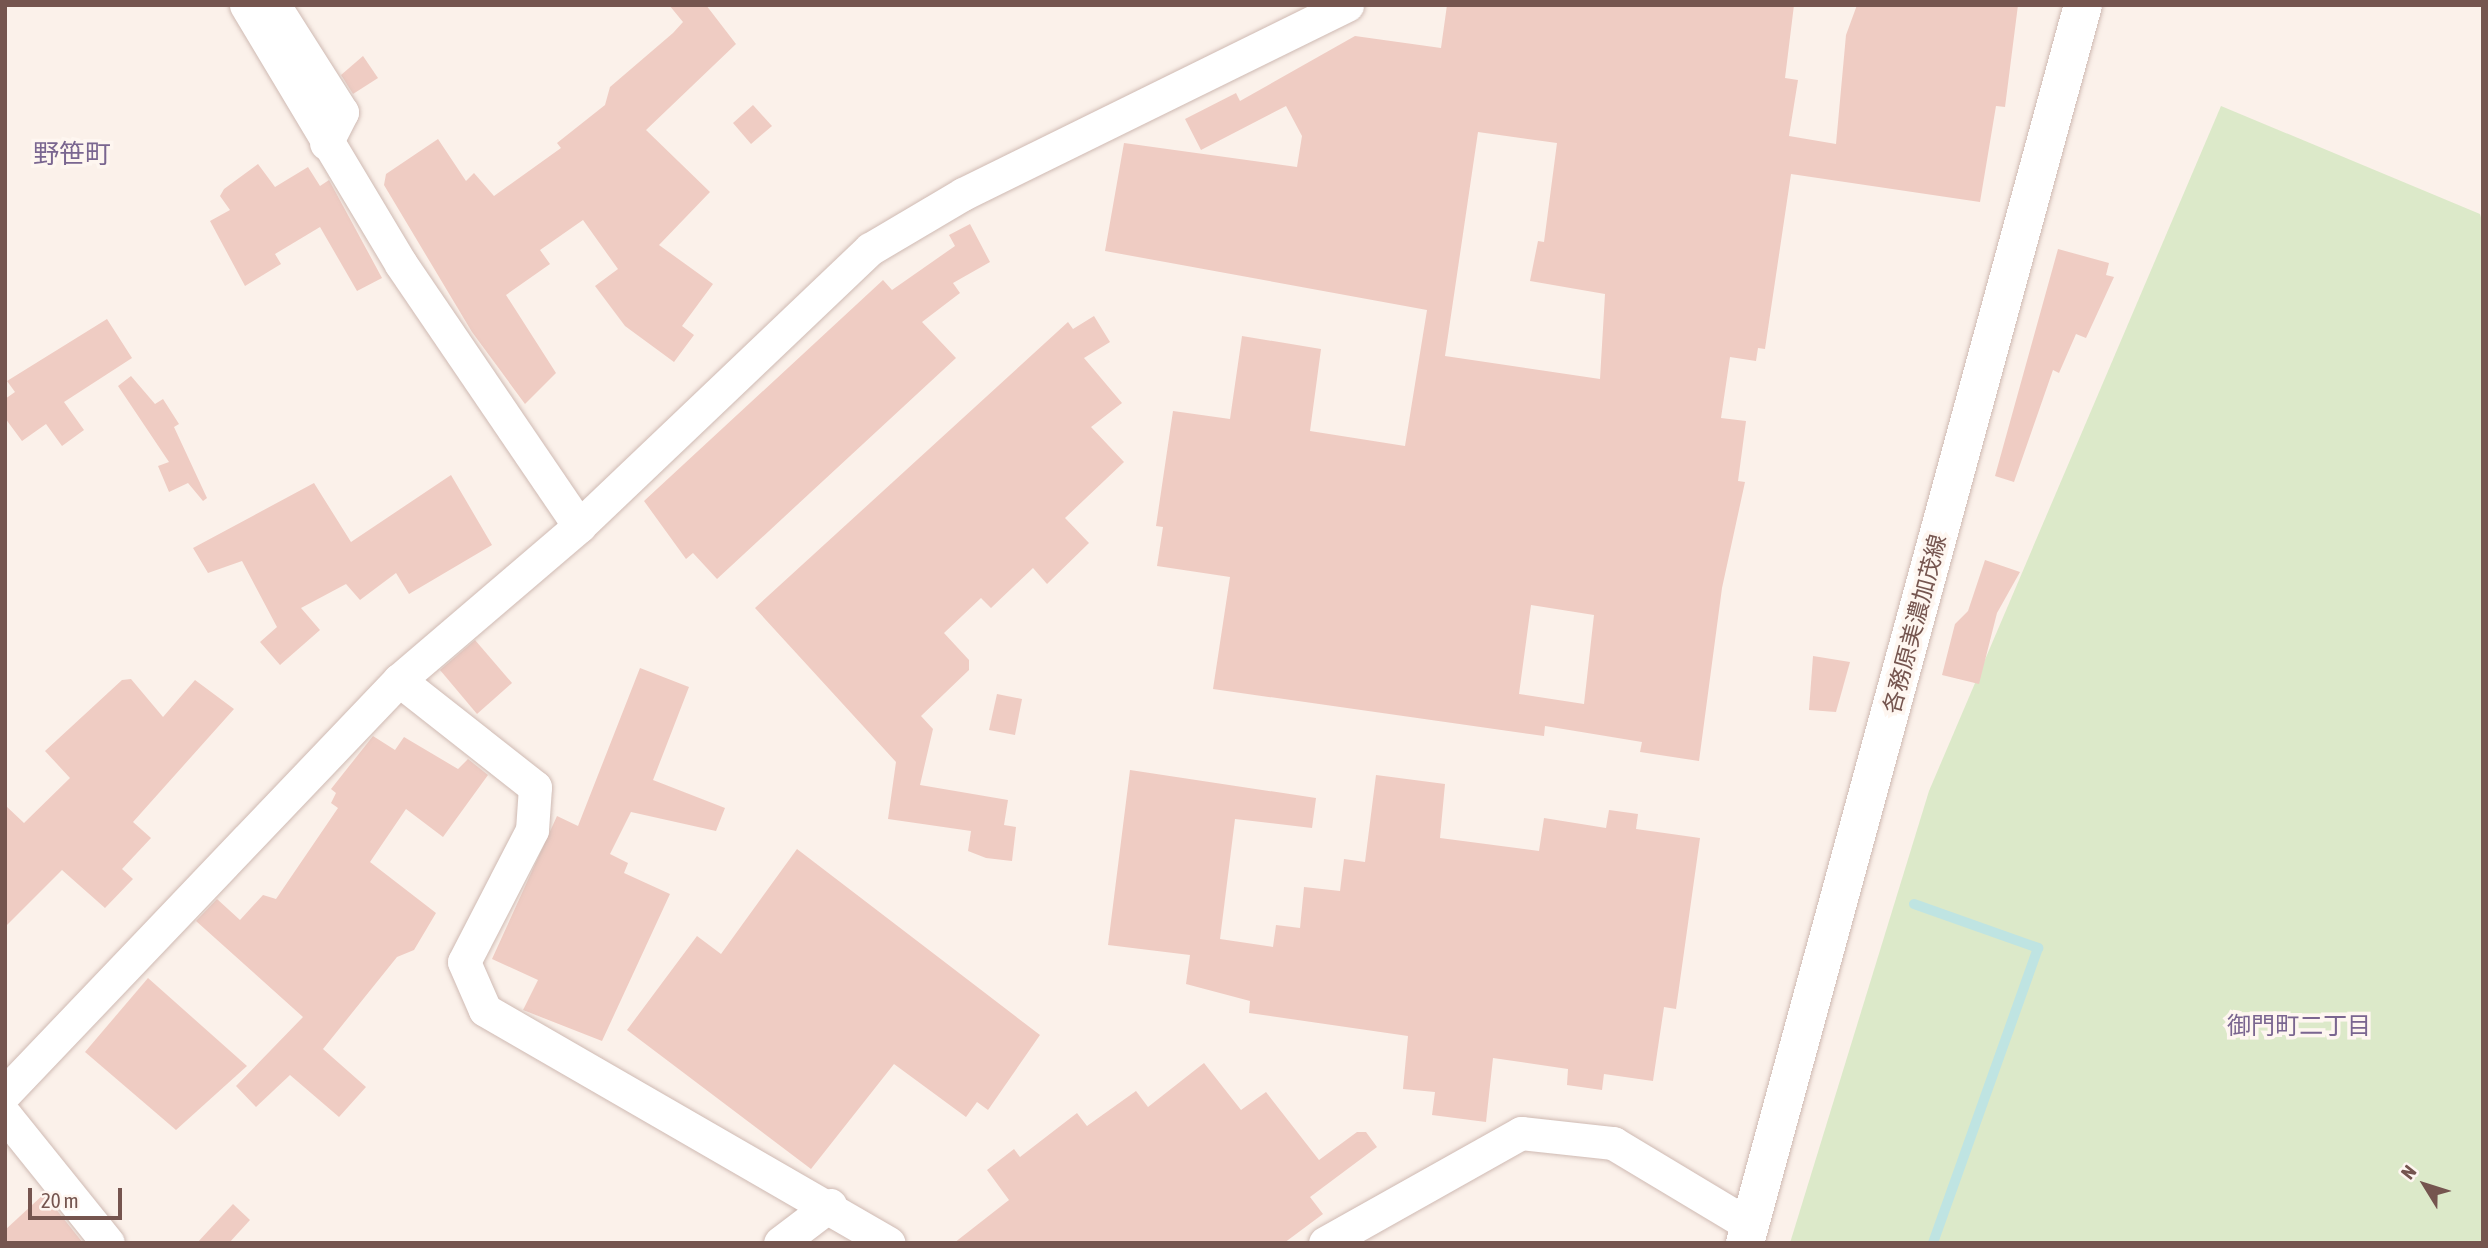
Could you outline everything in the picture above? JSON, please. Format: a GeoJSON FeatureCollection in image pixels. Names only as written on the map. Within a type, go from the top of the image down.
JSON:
{"type":"FeatureCollection","features":[{"type":"Feature","properties":{"kind":"main road","name":"各務原美濃加茂線"},"geometry":{"type":"LineString","coordinates":[[1748,1234],[2083,5]]}},
{"type":"Feature","properties":{"kind":"street"},"geometry":{"type":"LineString","coordinates":[[246,5],[326,143],[579,526]]}},
{"type":"Feature","properties":{"kind":"street"},"geometry":{"type":"LineString","coordinates":[[275,5],[342,112],[326,143]]}},
{"type":"Feature","properties":{"kind":"street"},"geometry":{"type":"LineString","coordinates":[[5,1093],[399,680],[579,526],[870,249],[963,194],[1347,5]]}},
{"type":"Feature","properties":{"kind":"street"},"geometry":{"type":"LineString","coordinates":[[399,680],[535,787],[532,830],[464,962],[485,1010],[830,1205],[889,1243]]}},
{"type":"Feature","properties":{"kind":"street"},"geometry":{"type":"LineString","coordinates":[[5,1115],[108,1243]]}},
{"type":"Feature","properties":{"kind":"street"},"geometry":{"type":"LineString","coordinates":[[1325,1243],[1521,1133],[1613,1143],[1748,1234]]}},
{"type":"Feature","properties":{"kind":"street"},"geometry":{"type":"LineString","coordinates":[[780,1243],[830,1205]]}},
{"type":"Feature","properties":{"kind":"green space"},"geometry":{"type":"Polygon","coordinates":[[[2221,106],[2480,214],[2483,225],[2483,1243],[1790,1243],[1929,791],[2221,106]]]}},
{"type":"Feature","properties":{"kind":"building"},"geometry":{"type":"Polygon","coordinates":[[[669,5],[706,5],[736,44],[646,130],[710,192],[659,245],[713,284],[682,326],[694,335],[674,362],[625,326],[595,286],[618,269],[583,220],[540,250],[550,264],[506,295],[556,373],[525,404],[472,332],[384,185],[386,174],[438,139],[466,181],[474,173],[494,196],[561,148],[557,143],[605,105],[610,87],[673,33],[683,22],[669,5]]]}},
{"type":"Feature","properties":{"kind":"building"},"geometry":{"type":"Polygon","coordinates":[[[1447,5],[1794,5],[1785,78],[1798,80],[1789,136],[1836,144],[1846,35],[1857,5],[2018,5],[2005,107],[1996,106],[1980,202],[1791,174],[1765,349],[1758,348],[1756,361],[1730,357],[1721,418],[1746,421],[1738,481],[1745,482],[1722,588],[1699,761],[1640,752],[1642,742],[1545,726],[1544,736],[1213,689],[1230,577],[1157,566],[1163,527],[1156,526],[1173,411],[1230,419],[1242,336],[1321,349],[1310,431],[1405,446],[1427,310],[1105,251],[1124,143],[1297,167],[1302,136],[1286,106],[1201,150],[1185,119],[1236,93],[1240,101],[1355,36],[1441,48],[1447,5]],[[1478,132],[1445,356],[1600,379],[1605,294],[1530,281],[1538,241],[1544,242],[1557,143],[1478,132]],[[1531,605],[1519,694],[1584,704],[1594,615],[1531,605]]]}},
{"type":"Feature","properties":{"kind":"building"},"geometry":{"type":"Polygon","coordinates":[[[363,56],[378,78],[353,94],[341,75],[363,56]]]}},
{"type":"Feature","properties":{"kind":"building"},"geometry":{"type":"Polygon","coordinates":[[[753,105],[772,126],[751,144],[733,123],[753,105]]]}},
{"type":"Feature","properties":{"kind":"building"},"geometry":{"type":"Polygon","coordinates":[[[258,164],[275,187],[308,167],[320,186],[329,180],[382,278],[357,291],[320,227],[275,254],[281,264],[245,286],[210,221],[230,210],[220,196],[224,189],[258,164]]]}},
{"type":"Feature","properties":{"kind":"building"},"geometry":{"type":"Polygon","coordinates":[[[970,224],[990,262],[953,283],[960,293],[922,322],[956,358],[717,579],[693,553],[686,559],[644,501],[883,280],[892,290],[955,246],[949,235],[970,224]]]}},
{"type":"Feature","properties":{"kind":"building"},"geometry":{"type":"Polygon","coordinates":[[[2058,249],[2109,263],[2106,275],[2114,277],[2086,338],[2076,334],[2059,373],[2053,370],[2014,482],[1995,476],[2058,249]]]}},
{"type":"Feature","properties":{"kind":"building"},"geometry":{"type":"Polygon","coordinates":[[[1094,316],[1110,342],[1084,358],[1122,403],[1091,427],[1124,462],[1065,518],[1089,543],[1047,584],[1033,568],[991,608],[981,598],[944,633],[969,660],[969,670],[921,716],[933,729],[920,785],[1008,800],[1004,825],[1016,827],[1012,861],[986,858],[968,851],[971,831],[888,819],[896,762],[755,608],[1068,322],[1073,329],[1094,316]]]}},
{"type":"Feature","properties":{"kind":"building"},"geometry":{"type":"Polygon","coordinates":[[[107,319],[132,358],[64,402],[84,430],[62,446],[46,424],[22,441],[5,418],[5,399],[15,392],[7,381],[107,319]]]}},
{"type":"Feature","properties":{"kind":"building"},"geometry":{"type":"Polygon","coordinates":[[[131,376],[155,404],[163,399],[179,424],[174,427],[207,498],[203,501],[188,483],[169,492],[158,466],[169,462],[118,386],[131,376]]]}},
{"type":"Feature","properties":{"kind":"building"},"geometry":{"type":"Polygon","coordinates":[[[451,475],[492,545],[409,594],[396,573],[360,600],[346,584],[301,608],[320,630],[280,665],[260,642],[277,627],[242,561],[208,573],[193,548],[314,483],[351,542],[451,475]]]}},
{"type":"Feature","properties":{"kind":"building"},"geometry":{"type":"Polygon","coordinates":[[[1985,560],[2020,572],[1997,613],[1979,684],[1942,675],[1955,624],[1968,611],[1985,560]]]}},
{"type":"Feature","properties":{"kind":"building"},"geometry":{"type":"Polygon","coordinates":[[[475,640],[512,683],[477,714],[440,670],[475,640]]]}},
{"type":"Feature","properties":{"kind":"building"},"geometry":{"type":"Polygon","coordinates":[[[1813,656],[1850,662],[1836,712],[1809,710],[1813,656]]]}},
{"type":"Feature","properties":{"kind":"building"},"geometry":{"type":"Polygon","coordinates":[[[640,668],[689,687],[653,780],[725,808],[716,831],[631,812],[610,854],[628,863],[624,873],[670,894],[602,1041],[523,1010],[538,980],[492,959],[557,816],[578,826],[640,668]]]}},
{"type":"Feature","properties":{"kind":"building"},"geometry":{"type":"Polygon","coordinates":[[[131,679],[163,717],[195,680],[234,709],[133,822],[151,838],[122,869],[133,879],[105,908],[62,870],[5,927],[5,805],[24,823],[70,778],[45,751],[122,680],[131,679]]]}},
{"type":"Feature","properties":{"kind":"building"},"geometry":{"type":"Polygon","coordinates":[[[997,694],[1022,699],[1015,735],[989,730],[997,694]]]}},
{"type":"Feature","properties":{"kind":"building"},"geometry":{"type":"Polygon","coordinates":[[[373,736],[395,750],[404,737],[458,769],[468,759],[488,775],[443,837],[406,809],[370,862],[436,913],[414,950],[397,957],[323,1049],[366,1087],[339,1117],[290,1075],[256,1107],[236,1086],[303,1017],[196,921],[217,899],[240,920],[263,895],[276,899],[338,808],[331,803],[336,793],[331,789],[373,736]]]}},
{"type":"Feature","properties":{"kind":"building"},"geometry":{"type":"Polygon","coordinates":[[[1130,770],[1316,798],[1312,828],[1235,819],[1220,939],[1273,947],[1276,925],[1300,928],[1304,887],[1340,891],[1344,859],[1365,862],[1376,775],[1445,784],[1440,838],[1539,851],[1544,818],[1606,828],[1609,810],[1638,814],[1636,829],[1700,838],[1676,1009],[1664,1007],[1653,1081],[1604,1074],[1602,1090],[1567,1085],[1568,1069],[1493,1058],[1486,1122],[1432,1115],[1435,1092],[1403,1089],[1408,1036],[1249,1013],[1250,1001],[1186,984],[1190,955],[1108,945],[1130,770]]]}},
{"type":"Feature","properties":{"kind":"building"},"geometry":{"type":"Polygon","coordinates":[[[797,849],[1040,1035],[988,1110],[977,1102],[966,1117],[894,1064],[811,1169],[627,1030],[697,936],[721,954],[797,849]]]}},
{"type":"Feature","properties":{"kind":"building"},"geometry":{"type":"Polygon","coordinates":[[[148,978],[247,1066],[176,1130],[85,1052],[148,978]]]}},
{"type":"Feature","properties":{"kind":"building"},"geometry":{"type":"Polygon","coordinates":[[[1204,1063],[1241,1110],[1266,1092],[1319,1160],[1357,1132],[1366,1132],[1377,1147],[1310,1197],[1323,1214],[1284,1243],[954,1243],[1009,1200],[987,1170],[1014,1149],[1020,1157],[1077,1113],[1087,1126],[1136,1091],[1148,1107],[1204,1063]]]}},
{"type":"Feature","properties":{"kind":"building"},"geometry":{"type":"Polygon","coordinates":[[[44,1194],[83,1243],[5,1243],[5,1230],[44,1194]]]}},
{"type":"Feature","properties":{"kind":"building"},"geometry":{"type":"Polygon","coordinates":[[[233,1204],[250,1220],[229,1243],[197,1243],[233,1204]]]}},
{"type":"Feature","properties":{"kind":"waterway"},"geometry":{"type":"LineString","coordinates":[[1914,904],[2038,948],[1933,1243]]}},
{"type":"Feature","properties":{"kind":"district","name":"野笹町"},"geometry":{"type":"Point","coordinates":[72,155]}},
{"type":"Feature","properties":{"kind":"district","name":"御門町二丁目"},"geometry":{"type":"Point","coordinates":[2299,1026]}}]}
